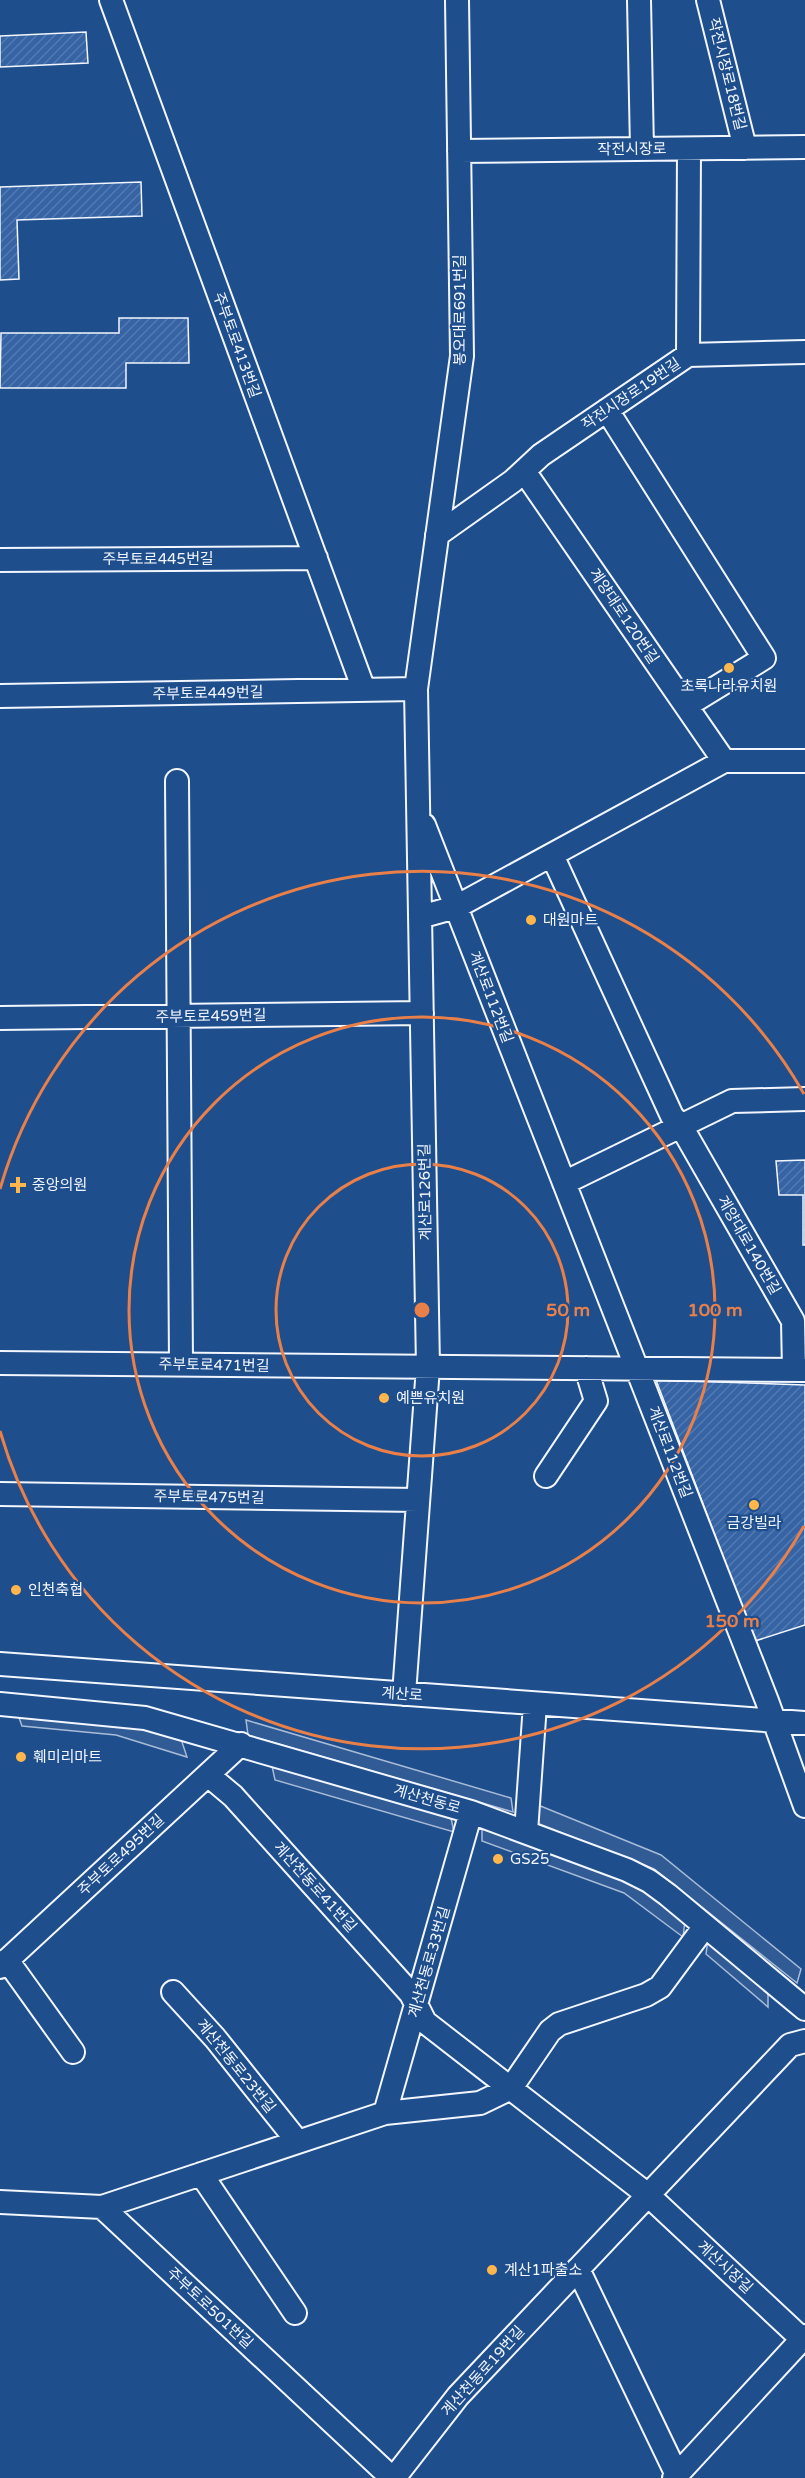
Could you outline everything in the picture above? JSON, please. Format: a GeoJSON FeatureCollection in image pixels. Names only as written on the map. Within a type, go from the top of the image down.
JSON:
{"type":"FeatureCollection","features":[{"type":"Feature","properties":{"kind":"street","name":"주부토로413번길"},"geometry":{"type":"LineString","coordinates":[[111,0],[364,690]]}},
{"type":"Feature","properties":{"kind":"street","name":"봉오대로691번길"},"geometry":{"type":"LineString","coordinates":[[416,689],[462,357],[457,0]]}},
{"type":"Feature","properties":{"kind":"street"},"geometry":{"type":"LineString","coordinates":[[639,0],[642,149]]}},
{"type":"Feature","properties":{"kind":"street","name":"작전시장로18번길"},"geometry":{"type":"LineString","coordinates":[[708,0],[745,148]]}},
{"type":"Feature","properties":{"kind":"street","name":"작전시장로"},"geometry":{"type":"LineString","coordinates":[[459,151],[805,147]]}},
{"type":"Feature","properties":{"kind":"street","name":"작전시장로19번길"},"geometry":{"type":"LineString","coordinates":[[437,535],[513,481],[541,455],[688,354],[688,149]]}},
{"type":"Feature","properties":{"kind":"street"},"geometry":{"type":"LineString","coordinates":[[688,354],[805,352]]}},
{"type":"Feature","properties":{"kind":"street"},"geometry":{"type":"LineString","coordinates":[[607,410],[764,658],[686,706]]}},
{"type":"Feature","properties":{"kind":"street","name":"계양대로120번길"},"geometry":{"type":"LineString","coordinates":[[524,471],[724,761]]}},
{"type":"Feature","properties":{"kind":"street","name":"주부토로445번길"},"geometry":{"type":"LineString","coordinates":[[0,561],[316,558]]}},
{"type":"Feature","properties":{"kind":"street","name":"주부토로449번길"},"geometry":{"type":"LineString","coordinates":[[0,696],[416,689]]}},
{"type":"Feature","properties":{"kind":"street","name":"계산로126번길"},"geometry":{"type":"LineString","coordinates":[[404,1694],[428,1366],[416,689]]}},
{"type":"Feature","properties":{"kind":"street"},"geometry":{"type":"LineString","coordinates":[[420,917],[456,907],[724,761],[805,761]]}},
{"type":"Feature","properties":{"kind":"street"},"geometry":{"type":"LineString","coordinates":[[177,781],[181,1364]]}},
{"type":"Feature","properties":{"kind":"street","name":"계산로112번길"},"geometry":{"type":"LineString","coordinates":[[418,810],[775,1721],[805,1806]]}},
{"type":"Feature","properties":{"kind":"street"},"geometry":{"type":"LineString","coordinates":[[552,855],[672,1116],[681,1126]]}},
{"type":"Feature","properties":{"kind":"street","name":"주부토로459번길"},"geometry":{"type":"LineString","coordinates":[[0,1018],[422,1013]]}},
{"type":"Feature","properties":{"kind":"street"},"geometry":{"type":"LineString","coordinates":[[564,1183],[732,1101],[805,1099]]}},
{"type":"Feature","properties":{"kind":"street","name":"계양대로140번길"},"geometry":{"type":"LineString","coordinates":[[428,1366],[799,1370],[793,1322],[681,1126]]}},
{"type":"Feature","properties":{"kind":"street","name":"주부토로471번길"},"geometry":{"type":"LineString","coordinates":[[0,1363],[428,1366]]}},
{"type":"Feature","properties":{"kind":"street"},"geometry":{"type":"LineString","coordinates":[[546,1476],[596,1401],[586,1368]]}},
{"type":"Feature","properties":{"kind":"street","name":"주부토로475번길"},"geometry":{"type":"LineString","coordinates":[[0,1494],[418,1500]]}},
{"type":"Feature","properties":{"kind":"street","name":"계산로"},"geometry":{"type":"LineString","coordinates":[[0,1664],[805,1723]]}},
{"type":"Feature","properties":{"kind":"street","name":"계산천동로"},"geometry":{"type":"LineString","coordinates":[[0,1704],[145,1718],[471,1812],[627,1870],[649,1881],[805,2009]]}},
{"type":"Feature","properties":{"kind":"street"},"geometry":{"type":"LineString","coordinates":[[526,1832],[535,1704]]}},
{"type":"Feature","properties":{"kind":"street","name":"주부토로495번길"},"geometry":{"type":"LineString","coordinates":[[4,1963],[241,1744]]}},
{"type":"Feature","properties":{"kind":"street","name":"계산천동로41번길"},"geometry":{"type":"LineString","coordinates":[[208,1775],[233,1796],[403,1985],[417,2004],[424,2022],[511,2088]]}},
{"type":"Feature","properties":{"kind":"street","name":"계산천동로33번길"},"geometry":{"type":"LineString","coordinates":[[385,2113],[471,1812]]}},
{"type":"Feature","properties":{"kind":"street"},"geometry":{"type":"LineString","coordinates":[[0,2202],[102,2207],[385,2113],[480,2103],[511,2088],[549,2031],[559,2024],[646,1995],[660,1987],[705,1926]]}},
{"type":"Feature","properties":{"kind":"street"},"geometry":{"type":"LineString","coordinates":[[4,1963],[72,2052]]}},
{"type":"Feature","properties":{"kind":"street","name":"계산천동로23번길"},"geometry":{"type":"LineString","coordinates":[[173,1992],[215,2038],[298,2142]]}},
{"type":"Feature","properties":{"kind":"street","name":"계산천동로19번길"},"geometry":{"type":"LineString","coordinates":[[393,2478],[458,2396],[790,2045],[805,2041]]}},
{"type":"Feature","properties":{"kind":"street"},"geometry":{"type":"LineString","coordinates":[[511,2088],[648,2195]]}},
{"type":"Feature","properties":{"kind":"street"},"geometry":{"type":"LineString","coordinates":[[201,2174],[295,2313]]}},
{"type":"Feature","properties":{"kind":"street","name":"계산시장길"},"geometry":{"type":"LineString","coordinates":[[648,2195],[804,2337],[676,2476]]}},
{"type":"Feature","properties":{"kind":"street","name":"주부토로501번길"},"geometry":{"type":"LineString","coordinates":[[102,2207],[393,2478]]}},
{"type":"Feature","properties":{"kind":"street"},"geometry":{"type":"LineString","coordinates":[[578,2269],[676,2476]]}},
{"type":"Feature","properties":{"kind":"shaded area"},"geometry":{"type":"Polygon","coordinates":[[[17,1712],[108,1720],[181,1739],[187,1757],[116,1735],[22,1726],[17,1712]]]}},
{"type":"Feature","properties":{"kind":"shaded area"},"geometry":{"type":"Polygon","coordinates":[[[246,1720],[511,1798],[513,1812],[248,1735],[246,1720]]]}},
{"type":"Feature","properties":{"kind":"shaded area"},"geometry":{"type":"Polygon","coordinates":[[[272,1766],[451,1818],[454,1832],[275,1780],[272,1766]]]}},
{"type":"Feature","properties":{"kind":"shaded area"},"geometry":{"type":"Polygon","coordinates":[[[538,1805],[661,1855],[801,1969],[797,1983],[654,1869],[537,1823],[538,1805]]]}},
{"type":"Feature","properties":{"kind":"shaded area"},"geometry":{"type":"Polygon","coordinates":[[[482,1829],[627,1878],[685,1921],[683,1937],[624,1893],[482,1841],[482,1829]]]}},
{"type":"Feature","properties":{"kind":"shaded area"},"geometry":{"type":"Polygon","coordinates":[[[708,1940],[768,1991],[768,2007],[706,1954],[708,1940]]]}},
{"type":"Feature","properties":{"kind":"building"},"geometry":{"type":"Polygon","coordinates":[[[86,32],[88,63],[0,67],[0,36],[86,32]]]}},
{"type":"Feature","properties":{"kind":"building"},"geometry":{"type":"Polygon","coordinates":[[[141,182],[142,216],[17,220],[19,279],[0,280],[0,187],[141,182]]]}},
{"type":"Feature","properties":{"kind":"building"},"geometry":{"type":"Polygon","coordinates":[[[119,318],[188,318],[189,363],[126,363],[126,388],[0,388],[1,333],[119,333],[119,318]]]}},
{"type":"Feature","properties":{"kind":"building"},"geometry":{"type":"Polygon","coordinates":[[[805,1160],[805,1245],[803,1245],[803,1195],[779,1195],[776,1161],[805,1160]]]}},
{"type":"Feature","properties":{"kind":"building","name":"금강빌라"},"geometry":{"type":"Polygon","coordinates":[[[656,1380],[805,1385],[805,1625],[755,1641],[656,1380]]]}},
{"type":"Feature","properties":{"kind":"place","name":"초록나라유치원"},"geometry":{"type":"Point","coordinates":[729,668]}},
{"type":"Feature","properties":{"kind":"place","name":"대원마트"},"geometry":{"type":"Point","coordinates":[531,920]}},
{"type":"Feature","properties":{"kind":"place","name":"중앙의원"},"geometry":{"type":"Point","coordinates":[18,1185]}},
{"type":"Feature","properties":{"kind":"place","name":"예쁜유치원"},"geometry":{"type":"Point","coordinates":[384,1398]}},
{"type":"Feature","properties":{"kind":"place","name":"금강빌라"},"geometry":{"type":"Point","coordinates":[754,1505]}},
{"type":"Feature","properties":{"kind":"place","name":"인천축협"},"geometry":{"type":"Point","coordinates":[16,1590]}},
{"type":"Feature","properties":{"kind":"place","name":"훼미리마트"},"geometry":{"type":"Point","coordinates":[21,1757]}},
{"type":"Feature","properties":{"kind":"place","name":"GS25"},"geometry":{"type":"Point","coordinates":[498,1859]}},
{"type":"Feature","properties":{"kind":"place","name":"계산1파출소"},"geometry":{"type":"Point","coordinates":[492,2270]}}]}
